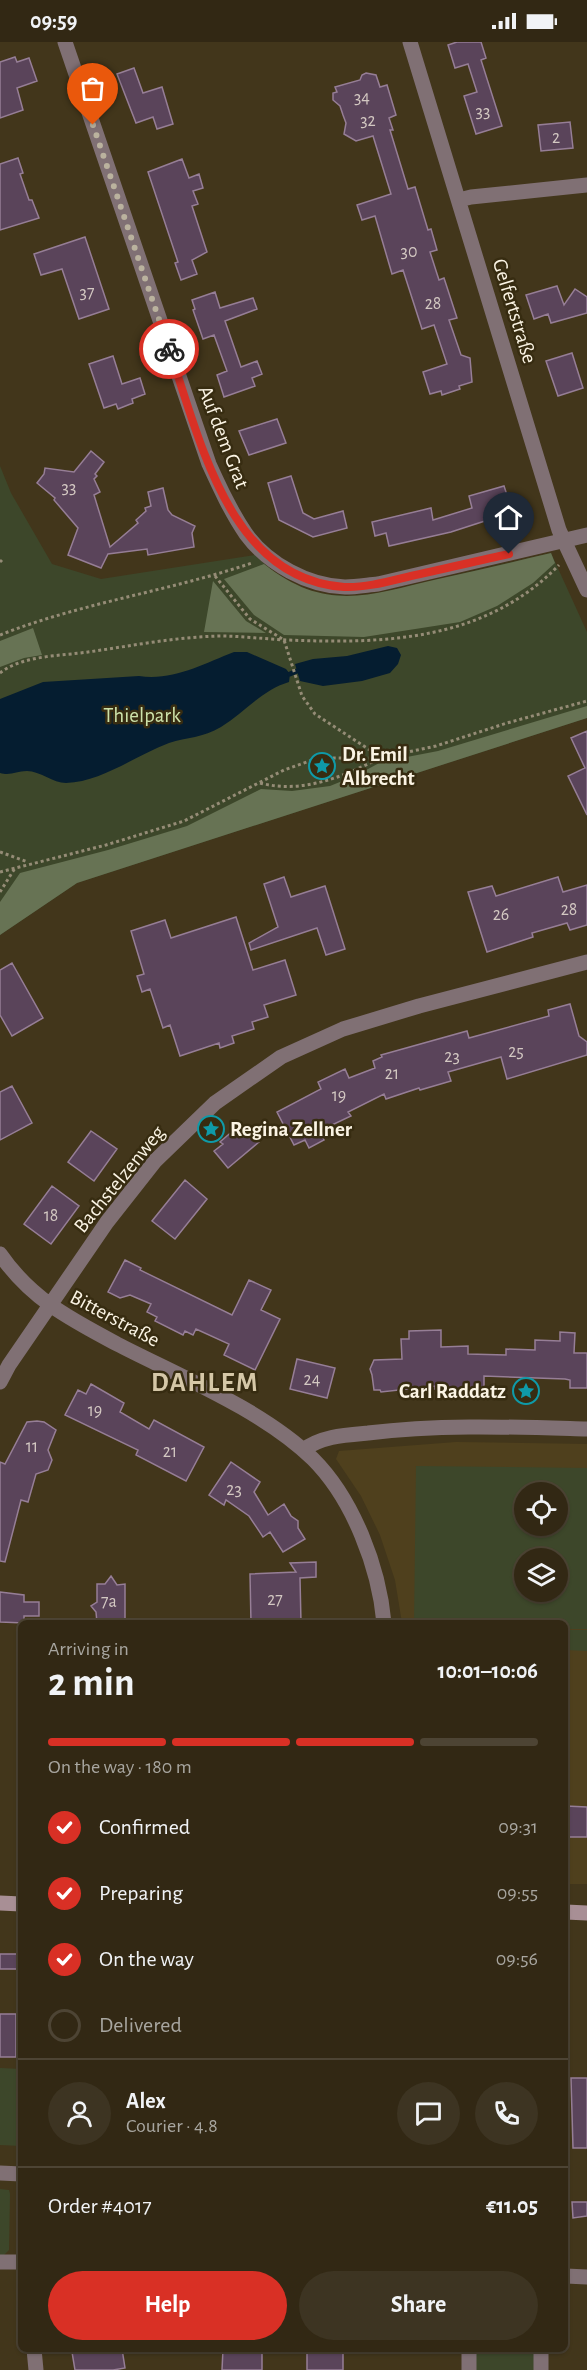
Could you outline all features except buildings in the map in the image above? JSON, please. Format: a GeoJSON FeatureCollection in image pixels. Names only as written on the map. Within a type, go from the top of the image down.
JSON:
{"type":"FeatureCollection","features":[{"type":"Feature","properties":{"kind":"main road"},"geometry":{"type":"LineString","coordinates":[[0,1903],[18,1904]]}},
{"type":"Feature","properties":{"kind":"main road"},"geometry":{"type":"LineString","coordinates":[[568,1912],[587,1913]]}},
{"type":"Feature","properties":{"kind":"street","name":"Auf dem Grat"},"geometry":{"type":"LineString","coordinates":[[65,42],[209,464],[228,504],[247,535],[266,554],[294,574],[317,583],[345,587],[378,584],[587,536]]}},
{"type":"Feature","properties":{"kind":"street","name":"Gelfertstraße"},"geometry":{"type":"LineString","coordinates":[[410,42],[559,530],[587,590]]}},
{"type":"Feature","properties":{"kind":"street"},"geometry":{"type":"LineString","coordinates":[[459,200],[587,185]]}},
{"type":"Feature","properties":{"kind":"street","name":"Bachstelzenweg"},"geometry":{"type":"LineString","coordinates":[[0,1382],[9,1365],[107,1222],[155,1161],[215,1103],[281,1057],[343,1029],[419,1006],[587,962]]}},
{"type":"Feature","properties":{"kind":"street","name":"Bitterstraße"},"geometry":{"type":"LineString","coordinates":[[0,1254],[23,1284],[64,1316],[244,1410],[303,1450],[324,1472],[358,1528],[379,1588],[384,1620]]}},
{"type":"Feature","properties":{"kind":"street"},"geometry":{"type":"LineString","coordinates":[[303,1450],[314,1442],[390,1430],[445,1426],[587,1429]]}},
{"type":"Feature","properties":{"kind":"street"},"geometry":{"type":"LineString","coordinates":[[0,2173],[18,2174]]}},
{"type":"Feature","properties":{"kind":"street"},"geometry":{"type":"LineString","coordinates":[[0,2262],[18,2262]]}},
{"type":"Feature","properties":{"kind":"street"},"geometry":{"type":"LineString","coordinates":[[568,2276],[587,2277]]}},
{"type":"Feature","properties":{"kind":"street"},"geometry":{"type":"LineString","coordinates":[[34,2352],[36,2370]]}},
{"type":"Feature","properties":{"kind":"street"},"geometry":{"type":"LineString","coordinates":[[469,2352],[469,2370]]}},
{"type":"Feature","properties":{"kind":"street"},"geometry":{"type":"LineString","coordinates":[[541,2352],[541,2370]]}},
{"type":"Feature","properties":{"kind":"path"},"geometry":{"type":"LineString","coordinates":[[0,635],[32,623],[215,576],[256,562]]}},
{"type":"Feature","properties":{"kind":"path"},"geometry":{"type":"LineString","coordinates":[[0,673],[25,662],[156,642],[217,636],[252,636],[284,640],[366,642],[461,627],[499,610],[526,594],[561,563]]}},
{"type":"Feature","properties":{"kind":"path"},"geometry":{"type":"LineString","coordinates":[[215,576],[250,619],[284,640],[302,696],[315,714],[380,758]]}},
{"type":"Feature","properties":{"kind":"path"},"geometry":{"type":"LineString","coordinates":[[0,872],[106,845],[184,821],[284,770],[318,758],[380,758],[436,747],[507,723],[587,701]]}},
{"type":"Feature","properties":{"kind":"path"},"geometry":{"type":"LineString","coordinates":[[258,783],[273,786],[309,785],[354,771],[380,758]]}},
{"type":"Feature","properties":{"kind":"path"},"geometry":{"type":"LineString","coordinates":[[0,852],[29,863]]}},
{"type":"Feature","properties":{"kind":"path"},"geometry":{"type":"LineString","coordinates":[[0,892],[15,868]]}},
{"type":"Feature","properties":{"kind":"shaded area"},"geometry":{"type":"Polygon","coordinates":[[[456,1442],[587,1444],[587,1884],[568,1884],[568,1620],[402,1620],[395,1580],[380,1535],[361,1496],[336,1459],[339,1451],[456,1442]]]}},
{"type":"Feature","properties":{"kind":"green space","name":"Thielpark"},"geometry":{"type":"Polygon","coordinates":[[[0,466],[11,493],[52,564],[101,579],[255,555],[277,575],[297,587],[320,594],[362,597],[551,553],[587,632],[587,718],[77,883],[0,935],[0,466]]]}},
{"type":"Feature","properties":{"kind":"green space"},"geometry":{"type":"Polygon","coordinates":[[[551,553],[555,563],[533,583],[497,606],[460,622],[364,637],[284,635],[254,615],[224,579],[264,564],[286,579],[308,589],[348,596],[390,590],[551,553]]]}},
{"type":"Feature","properties":{"kind":"green space"},"geometry":{"type":"Polygon","coordinates":[[[213,581],[246,621],[266,633],[204,632],[213,581]]]}},
{"type":"Feature","properties":{"kind":"green space"},"geometry":{"type":"Polygon","coordinates":[[[33,628],[42,655],[24,658],[0,667],[0,641],[33,628]]]}},
{"type":"Feature","properties":{"kind":"green space"},"geometry":{"type":"Polygon","coordinates":[[[587,706],[587,718],[77,883],[0,935],[0,902],[20,873],[187,826],[261,789],[292,791],[330,786],[381,762],[438,751],[587,706]]]}},
{"type":"Feature","properties":{"kind":"green space"},"geometry":{"type":"Polygon","coordinates":[[[416,1466],[587,1468],[587,1629],[568,1629],[568,1620],[414,1620],[416,1466]]]}},
{"type":"Feature","properties":{"kind":"green space"},"geometry":{"type":"Polygon","coordinates":[[[568,1630],[587,1630],[587,1651],[568,1650],[568,1630]]]}},
{"type":"Feature","properties":{"kind":"green space"},"geometry":{"type":"Polygon","coordinates":[[[0,2068],[18,2069],[18,2146],[0,2145],[0,2068]]]}},
{"type":"Feature","properties":{"kind":"green space"},"geometry":{"type":"Polygon","coordinates":[[[0,2189],[9,2190],[10,2194],[9,2250],[4,2255],[0,2255],[0,2189]]]}},
{"type":"Feature","properties":{"kind":"green space"},"geometry":{"type":"Polygon","coordinates":[[[475,2352],[534,2352],[535,2370],[475,2370],[475,2352]]]}},
{"type":"Feature","properties":{"kind":"water"},"geometry":{"type":"Polygon","coordinates":[[[388,646],[397,648],[401,655],[398,664],[390,673],[362,681],[323,686],[300,681],[295,664],[313,659],[347,656],[388,646]]]}},
{"type":"Feature","properties":{"kind":"water"},"geometry":{"type":"Polygon","coordinates":[[[234,652],[247,652],[286,669],[290,674],[289,682],[270,690],[214,731],[169,743],[93,778],[66,783],[32,772],[0,773],[0,699],[43,682],[176,674],[234,652]]]}},
{"type":"Feature","properties":{"kind":"waterway"},"geometry":{"type":"LineString","coordinates":[[290,674],[297,671]]}},
{"type":"Feature","properties":{"kind":"way so far"},"geometry":{"type":"LineString","coordinates":[[93,125],[169,349]]}},
{"type":"Feature","properties":{"kind":"place","name":"Dr. Emil Albrecht"},"geometry":{"type":"Point","coordinates":[322,766]}},
{"type":"Feature","properties":{"kind":"place","name":"Regina Zellner"},"geometry":{"type":"Point","coordinates":[211,1129]}},
{"type":"Feature","properties":{"kind":"place","name":"Carl Raddatz"},"geometry":{"type":"Point","coordinates":[526,1391]}},
{"type":"Feature","properties":{"kind":"district","name":"DAHLEM"},"geometry":{"type":"Point","coordinates":[205,1382]}},
{"type":"Feature","properties":{"kind":"route"},"geometry":{"type":"LineString","coordinates":[[169,349],[209,464],[228,504],[247,535],[266,554],[294,574],[317,583],[345,587],[378,584],[509,554]]}}]}
